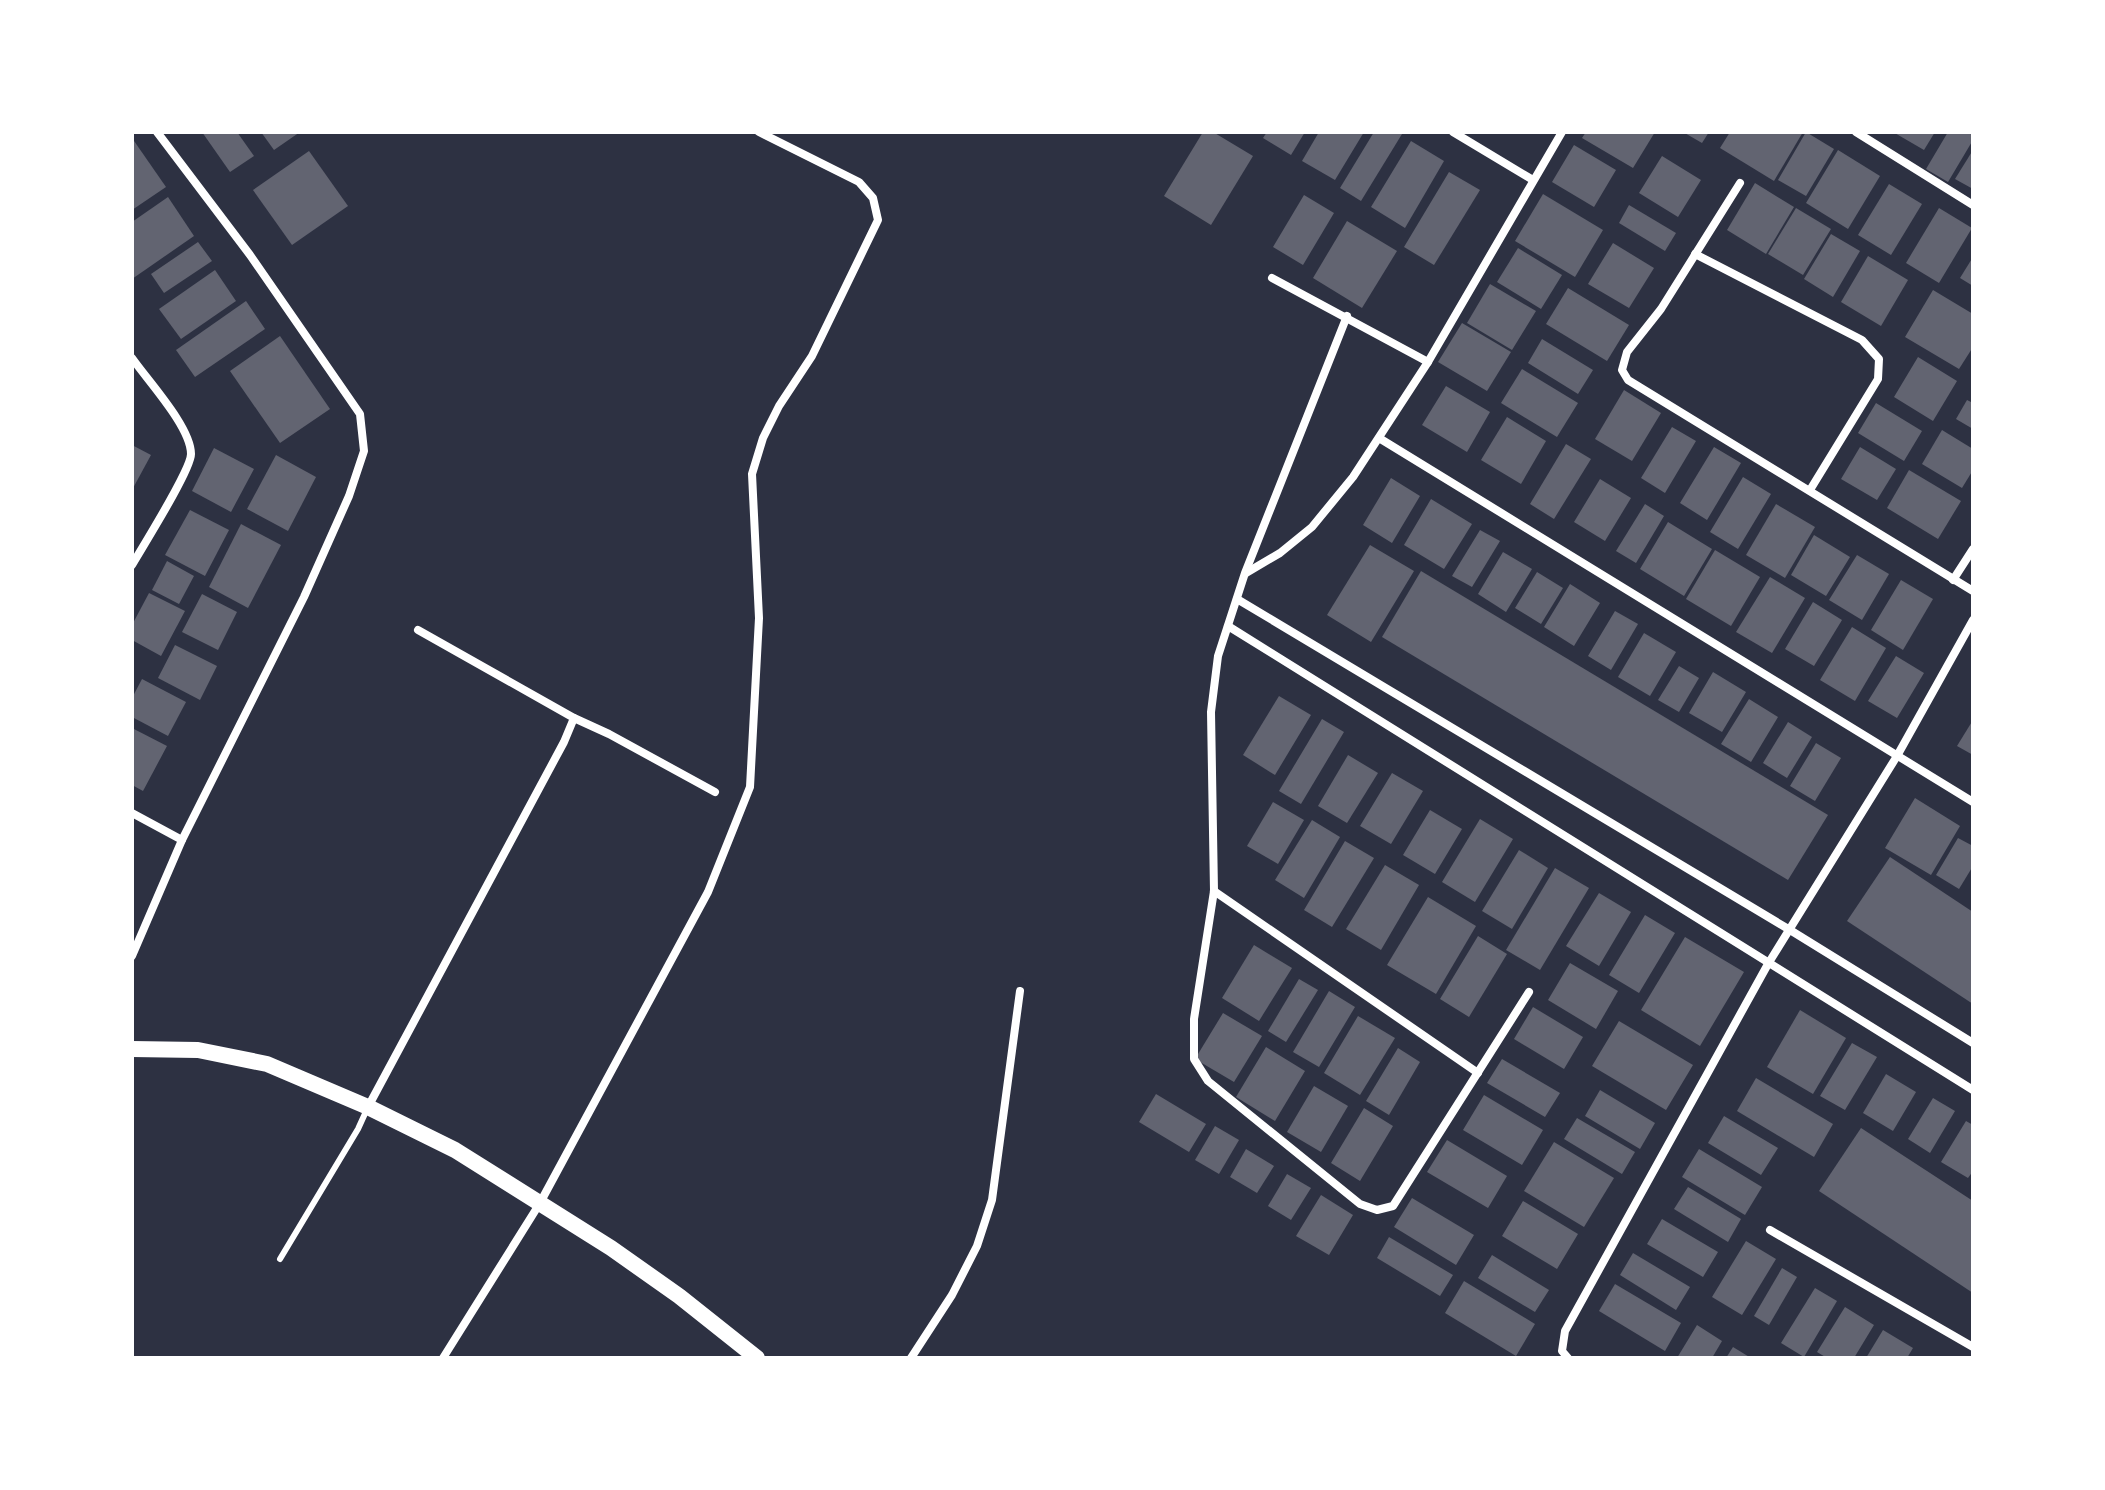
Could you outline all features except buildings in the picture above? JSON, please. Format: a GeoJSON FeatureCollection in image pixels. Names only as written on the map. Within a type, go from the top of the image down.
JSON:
{"type":"FeatureCollection","features":[{"type":"Feature","properties":{"kind":"main road"},"geometry":{"type":"LineString","coordinates":[[132,1049],[198,1050],[267,1064],[368,1107],[455,1150],[679,1296],[757,1358]]}},
{"type":"Feature","properties":{"kind":"street"},"geometry":{"type":"LineString","coordinates":[[132,956],[182,840],[304,597],[349,496],[364,451],[360,414],[250,255],[157,132]]}},
{"type":"Feature","properties":{"kind":"street"},"geometry":{"type":"LineString","coordinates":[[443,1358],[540,1203],[708,892],[750,787],[759,618],[752,474],[763,438],[779,406],[812,356],[878,220],[873,198],[859,182],[759,132]]}},
{"type":"Feature","properties":{"kind":"street"},"geometry":{"type":"LineString","coordinates":[[1453,132],[1533,180]]}},
{"type":"Feature","properties":{"kind":"street"},"geometry":{"type":"LineString","coordinates":[[1245,573],[1280,553],[1312,527],[1353,477],[1428,362],[1562,132]]}},
{"type":"Feature","properties":{"kind":"street"},"geometry":{"type":"LineString","coordinates":[[1856,132],[1973,205]]}},
{"type":"Feature","properties":{"kind":"street"},"geometry":{"type":"LineString","coordinates":[[1740,183],[1661,309],[1627,352],[1622,370],[1628,380],[1973,591]]}},
{"type":"Feature","properties":{"kind":"street"},"geometry":{"type":"LineString","coordinates":[[1695,254],[1862,340],[1879,359],[1878,379],[1810,490]]}},
{"type":"Feature","properties":{"kind":"street"},"geometry":{"type":"LineString","coordinates":[[1272,278],[1428,362]]}},
{"type":"Feature","properties":{"kind":"street"},"geometry":{"type":"LineString","coordinates":[[1347,316],[1245,573],[1218,656],[1211,712],[1214,891],[1194,1019],[1194,1059],[1208,1081],[1360,1204],[1377,1210],[1393,1206],[1529,992]]}},
{"type":"Feature","properties":{"kind":"street"},"geometry":{"type":"LineString","coordinates":[[132,358],[185,430],[191,455],[132,565]]}},
{"type":"Feature","properties":{"kind":"street"},"geometry":{"type":"LineString","coordinates":[[1379,438],[1973,802]]}},
{"type":"Feature","properties":{"kind":"street"},"geometry":{"type":"LineString","coordinates":[[1953,580],[1973,549]]}},
{"type":"Feature","properties":{"kind":"street"},"geometry":{"type":"LineString","coordinates":[[1237,599],[1973,1043]]}},
{"type":"Feature","properties":{"kind":"street"},"geometry":{"type":"LineString","coordinates":[[1568,1358],[1562,1351],[1565,1331],[1768,964],[1897,756],[1973,620]]}},
{"type":"Feature","properties":{"kind":"street"},"geometry":{"type":"LineString","coordinates":[[1228,626],[1973,1090]]}},
{"type":"Feature","properties":{"kind":"street"},"geometry":{"type":"LineString","coordinates":[[418,630],[574,718],[715,792]]}},
{"type":"Feature","properties":{"kind":"street"},"geometry":{"type":"LineString","coordinates":[[368,1107],[574,718]]}},
{"type":"Feature","properties":{"kind":"street"},"geometry":{"type":"LineString","coordinates":[[132,813],[182,840]]}},
{"type":"Feature","properties":{"kind":"street"},"geometry":{"type":"LineString","coordinates":[[1214,891],[1478,1073]]}},
{"type":"Feature","properties":{"kind":"street"},"geometry":{"type":"LineString","coordinates":[[911,1358],[952,1295],[977,1246],[992,1200],[1020,991]]}},
{"type":"Feature","properties":{"kind":"street"},"geometry":{"type":"LineString","coordinates":[[1770,1230],[1973,1347]]}},
{"type":"Feature","properties":{"kind":"lane"},"geometry":{"type":"LineString","coordinates":[[280,1259],[368,1107]]}}]}
